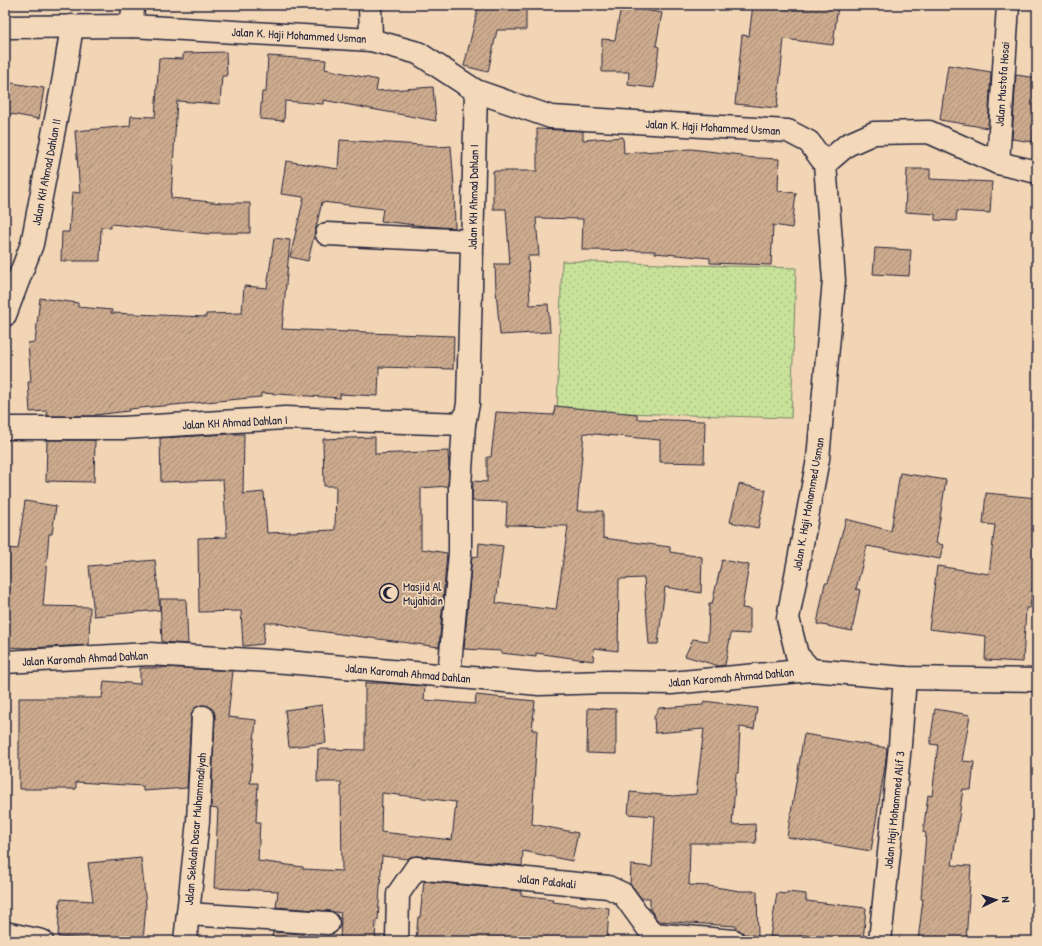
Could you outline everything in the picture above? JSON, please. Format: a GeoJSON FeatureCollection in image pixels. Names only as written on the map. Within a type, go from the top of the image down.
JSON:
{"type":"FeatureCollection","features":[{"type":"Feature","properties":{"kind":"street"},"geometry":{"type":"LineString","coordinates":[[370,5],[371,40]]}},
{"type":"Feature","properties":{"kind":"street","name":"Jalan Mustofa Hosai"},"geometry":{"type":"LineString","coordinates":[[998,163],[1008,5]]}},
{"type":"Feature","properties":{"kind":"street","name":"Jalan K. Haji Mohammed Usman"},"geometry":{"type":"LineString","coordinates":[[5,27],[72,26],[133,15],[371,40],[418,53],[476,91],[551,117],[788,131],[810,142],[825,164],[834,280],[818,459],[788,618],[797,655],[811,670]]}},
{"type":"Feature","properties":{"kind":"street","name":"Jalan KH Ahmad Dahlan II"},"geometry":{"type":"LineString","coordinates":[[5,315],[32,244],[64,77],[72,26]]}},
{"type":"Feature","properties":{"kind":"street","name":"Jalan KH Ahmad Dahlan I"},"geometry":{"type":"LineString","coordinates":[[449,676],[460,553],[460,486],[464,424],[468,404],[476,91]]}},
{"type":"Feature","properties":{"kind":"street"},"geometry":{"type":"LineString","coordinates":[[825,164],[847,145],[874,133],[929,132],[998,163],[1037,172]]}},
{"type":"Feature","properties":{"kind":"street"},"geometry":{"type":"LineString","coordinates":[[327,234],[472,242]]}},
{"type":"Feature","properties":{"kind":"street","name":"Jalan KH Ahmad Dahlan I"},"geometry":{"type":"LineString","coordinates":[[5,428],[123,428],[285,418],[464,424]]}},
{"type":"Feature","properties":{"kind":"street","name":"Jalan Karomah Ahmad Dahlan"},"geometry":{"type":"LineString","coordinates":[[5,662],[149,654],[286,662],[538,684],[606,682],[671,683],[811,670]]}},
{"type":"Feature","properties":{"kind":"street"},"geometry":{"type":"LineString","coordinates":[[811,670],[905,678],[1037,680]]}},
{"type":"Feature","properties":{"kind":"street","name":"Jalan Haji Mohammed Alif 3"},"geometry":{"type":"LineString","coordinates":[[880,941],[900,745],[905,678]]}},
{"type":"Feature","properties":{"kind":"street","name":"Jalan Sekolah Dasar Muhammadiyah"},"geometry":{"type":"LineString","coordinates":[[185,941],[198,821],[203,717]]}},
{"type":"Feature","properties":{"kind":"street","name":"Jalan Palakali"},"geometry":{"type":"LineString","coordinates":[[397,941],[398,894],[416,868],[608,887],[623,894],[652,934],[734,941]]}},
{"type":"Feature","properties":{"kind":"street"},"geometry":{"type":"LineString","coordinates":[[188,914],[328,923]]}},
{"type":"Feature","properties":{"kind":"street"},"geometry":{"type":"LineString","coordinates":[[5,933],[42,941]]}},
{"type":"Feature","properties":{"kind":"green space"},"geometry":{"type":"Polygon","coordinates":[[[562,261],[796,268],[791,418],[557,411],[562,261]]]}},
{"type":"Feature","properties":{"kind":"building"},"geometry":{"type":"Polygon","coordinates":[[[479,5],[526,5],[526,30],[497,30],[488,72],[464,66],[479,5]]]}},
{"type":"Feature","properties":{"kind":"building"},"geometry":{"type":"Polygon","coordinates":[[[753,5],[838,5],[833,45],[784,39],[777,108],[735,104],[742,35],[749,36],[753,5]]]}},
{"type":"Feature","properties":{"kind":"building"},"geometry":{"type":"Polygon","coordinates":[[[621,6],[662,13],[656,46],[659,47],[654,88],[628,85],[629,72],[602,72],[602,39],[615,40],[621,6]]]}},
{"type":"Feature","properties":{"kind":"building"},"geometry":{"type":"Polygon","coordinates":[[[226,52],[227,76],[222,76],[220,104],[177,101],[171,198],[222,203],[250,203],[250,233],[209,234],[111,224],[111,228],[101,227],[100,261],[61,261],[62,232],[69,232],[72,192],[80,193],[75,131],[130,126],[131,116],[155,117],[159,58],[183,59],[183,53],[226,52]]]}},
{"type":"Feature","properties":{"kind":"building"},"geometry":{"type":"Polygon","coordinates":[[[268,56],[326,60],[325,69],[378,80],[376,91],[433,87],[436,121],[323,100],[323,104],[285,101],[284,121],[260,119],[262,92],[266,92],[268,56]]]}},
{"type":"Feature","properties":{"kind":"building"},"geometry":{"type":"Polygon","coordinates":[[[948,65],[991,72],[988,128],[940,120],[948,65]]]}},
{"type":"Feature","properties":{"kind":"building"},"geometry":{"type":"Polygon","coordinates":[[[1016,75],[1037,78],[1037,110],[1033,142],[1012,139],[1016,75]]]}},
{"type":"Feature","properties":{"kind":"building"},"geometry":{"type":"Polygon","coordinates":[[[5,82],[44,88],[39,119],[5,113],[5,82]]]}},
{"type":"Feature","properties":{"kind":"building"},"geometry":{"type":"Polygon","coordinates":[[[537,129],[583,131],[583,140],[623,137],[624,153],[691,149],[741,155],[741,157],[779,159],[778,191],[796,193],[792,228],[773,225],[771,265],[710,263],[710,258],[655,253],[655,251],[582,250],[583,219],[536,218],[539,256],[528,256],[530,305],[548,304],[550,332],[500,335],[495,264],[510,264],[506,209],[493,209],[493,171],[537,171],[537,129]]]}},
{"type":"Feature","properties":{"kind":"building"},"geometry":{"type":"Polygon","coordinates":[[[340,140],[438,147],[451,146],[455,228],[381,221],[383,209],[322,202],[308,261],[290,257],[304,197],[281,194],[286,161],[338,169],[340,140]]]}},
{"type":"Feature","properties":{"kind":"building"},"geometry":{"type":"Polygon","coordinates":[[[907,169],[930,169],[930,179],[992,182],[990,213],[957,211],[956,221],[935,220],[935,214],[905,212],[907,169]]]}},
{"type":"Feature","properties":{"kind":"building"},"geometry":{"type":"Polygon","coordinates":[[[274,238],[290,240],[282,329],[454,336],[453,369],[379,367],[378,396],[340,394],[340,398],[261,393],[261,397],[129,409],[129,411],[95,416],[47,416],[47,411],[30,412],[28,382],[31,382],[28,343],[35,342],[40,298],[78,303],[78,307],[112,310],[111,313],[206,317],[206,314],[242,313],[244,286],[267,288],[274,238]]]}},
{"type":"Feature","properties":{"kind":"building"},"geometry":{"type":"Polygon","coordinates":[[[875,248],[911,250],[909,276],[873,274],[875,248]]]}},
{"type":"Feature","properties":{"kind":"building"},"geometry":{"type":"Polygon","coordinates":[[[555,406],[637,414],[637,419],[705,421],[704,463],[660,462],[660,440],[584,433],[577,511],[603,511],[603,538],[670,547],[670,552],[702,557],[701,593],[665,587],[658,644],[649,644],[644,578],[619,579],[618,651],[594,648],[593,661],[536,653],[536,657],[501,653],[501,651],[464,649],[472,556],[478,557],[479,543],[503,546],[496,603],[556,610],[568,526],[506,525],[507,502],[472,501],[473,481],[487,482],[487,457],[491,457],[496,412],[554,415],[555,406]]]}},
{"type":"Feature","properties":{"kind":"building"},"geometry":{"type":"Polygon","coordinates":[[[244,434],[243,494],[264,492],[267,533],[335,530],[336,486],[324,486],[323,439],[375,437],[375,454],[448,451],[448,486],[421,488],[421,549],[447,553],[439,647],[310,630],[277,623],[265,623],[263,644],[243,646],[241,611],[199,612],[198,538],[227,537],[223,480],[161,482],[160,438],[244,434]]]}},
{"type":"Feature","properties":{"kind":"building"},"geometry":{"type":"Polygon","coordinates":[[[47,440],[95,440],[94,482],[46,481],[47,440]]]}},
{"type":"Feature","properties":{"kind":"building"},"geometry":{"type":"Polygon","coordinates":[[[900,473],[946,480],[936,543],[943,545],[940,559],[867,546],[856,589],[860,590],[852,631],[817,624],[825,583],[828,583],[846,519],[891,531],[900,473]]]}},
{"type":"Feature","properties":{"kind":"building"},"geometry":{"type":"Polygon","coordinates":[[[739,484],[766,490],[758,528],[730,522],[739,484]]]}},
{"type":"Feature","properties":{"kind":"building"},"geometry":{"type":"Polygon","coordinates":[[[986,493],[1037,498],[1037,556],[1030,608],[1026,608],[1023,662],[985,660],[986,636],[929,629],[937,566],[989,574],[995,525],[983,524],[986,493]]]}},
{"type":"Feature","properties":{"kind":"building"},"geometry":{"type":"Polygon","coordinates":[[[25,501],[56,506],[52,534],[49,534],[43,606],[90,607],[89,645],[27,648],[5,647],[5,548],[18,549],[25,501]]]}},
{"type":"Feature","properties":{"kind":"building"},"geometry":{"type":"Polygon","coordinates":[[[155,560],[160,610],[94,616],[89,566],[155,560]]]}},
{"type":"Feature","properties":{"kind":"building"},"geometry":{"type":"Polygon","coordinates":[[[722,560],[749,565],[742,608],[750,609],[750,634],[731,633],[725,665],[719,666],[685,656],[693,639],[708,641],[709,604],[712,604],[722,560]]]}},
{"type":"Feature","properties":{"kind":"building"},"geometry":{"type":"Polygon","coordinates":[[[160,599],[186,599],[188,644],[162,642],[160,599]]]}},
{"type":"Feature","properties":{"kind":"building"},"geometry":{"type":"Polygon","coordinates":[[[140,668],[233,671],[228,717],[256,720],[250,783],[258,783],[256,822],[260,822],[258,861],[303,867],[303,869],[342,871],[341,782],[317,782],[318,749],[365,750],[365,683],[382,683],[425,686],[424,700],[475,704],[476,695],[535,701],[532,730],[537,730],[532,824],[578,833],[572,861],[523,851],[522,866],[417,856],[408,859],[382,856],[378,920],[376,920],[375,941],[340,941],[341,913],[276,907],[278,891],[214,888],[218,809],[211,808],[215,718],[214,711],[209,706],[198,706],[193,710],[191,716],[187,788],[143,791],[143,786],[76,782],[76,789],[19,789],[19,698],[102,698],[104,681],[140,684],[140,668]],[[382,793],[381,832],[452,840],[456,802],[382,793]]]}},
{"type":"Feature","properties":{"kind":"building"},"geometry":{"type":"Polygon","coordinates":[[[704,701],[757,708],[754,729],[740,727],[738,773],[736,773],[732,825],[755,824],[756,843],[690,843],[689,885],[709,886],[740,891],[757,891],[758,936],[744,934],[736,929],[736,926],[658,921],[650,909],[650,898],[641,898],[630,884],[631,865],[652,867],[655,816],[628,814],[630,792],[673,796],[696,794],[704,729],[655,733],[654,717],[659,708],[703,705],[704,701]]]}},
{"type":"Feature","properties":{"kind":"building"},"geometry":{"type":"Polygon","coordinates":[[[322,705],[326,743],[289,747],[285,710],[322,705]]]}},
{"type":"Feature","properties":{"kind":"building"},"geometry":{"type":"Polygon","coordinates":[[[588,708],[616,709],[616,754],[587,753],[588,708]]]}},
{"type":"Feature","properties":{"kind":"building"},"geometry":{"type":"Polygon","coordinates":[[[935,709],[970,715],[962,761],[974,762],[971,790],[963,789],[952,865],[971,866],[966,941],[918,941],[923,899],[921,899],[926,833],[923,832],[928,795],[932,796],[938,745],[930,744],[935,709]]]}},
{"type":"Feature","properties":{"kind":"building"},"geometry":{"type":"Polygon","coordinates":[[[804,734],[887,748],[871,851],[787,837],[804,734]]]}},
{"type":"Feature","properties":{"kind":"building"},"geometry":{"type":"Polygon","coordinates":[[[141,858],[146,905],[143,941],[116,941],[58,937],[60,899],[93,901],[88,863],[141,858]]]}},
{"type":"Feature","properties":{"kind":"building"},"geometry":{"type":"Polygon","coordinates":[[[424,881],[521,891],[521,895],[553,899],[552,902],[609,908],[607,941],[416,941],[424,881]]]}},
{"type":"Feature","properties":{"kind":"building"},"geometry":{"type":"Polygon","coordinates":[[[787,892],[806,894],[806,901],[866,908],[863,941],[840,941],[840,939],[802,935],[802,940],[770,937],[777,893],[787,894],[787,892]]]}},
{"type":"Feature","properties":{"kind":"building"},"geometry":{"type":"Polygon","coordinates":[[[273,932],[303,934],[304,941],[271,941],[273,932]]]}},
{"type":"Feature","properties":{"kind":"place","name":"Masjid Al Mujahidin"},"geometry":{"type":"Point","coordinates":[389,593]}}]}
